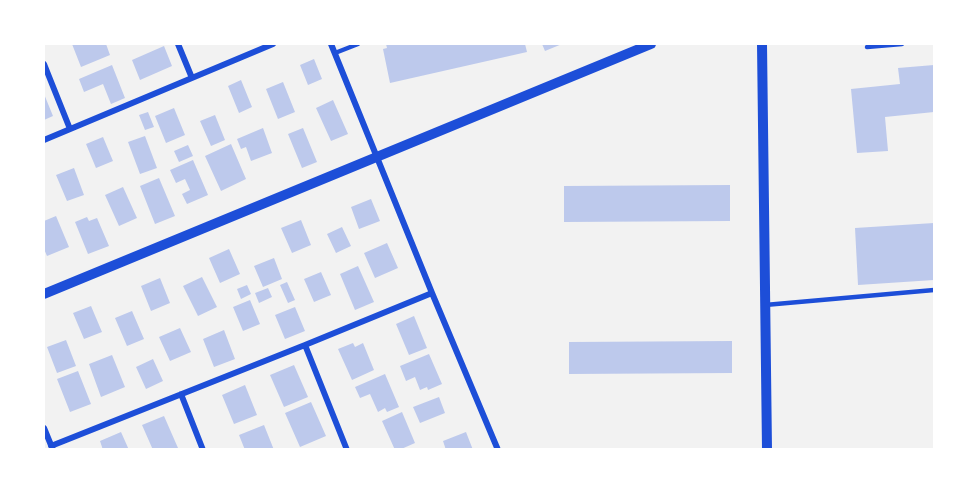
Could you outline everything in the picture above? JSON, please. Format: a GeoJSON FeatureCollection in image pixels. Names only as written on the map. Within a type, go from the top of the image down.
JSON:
{"type":"FeatureCollection","features":[{"type":"Feature","properties":{"kind":"street"},"geometry":{"type":"LineString","coordinates":[[178,44],[192,78]]}},
{"type":"Feature","properties":{"kind":"street"},"geometry":{"type":"LineString","coordinates":[[44,140],[273,44]]}},
{"type":"Feature","properties":{"kind":"street"},"geometry":{"type":"LineString","coordinates":[[331,44],[498,450]]}},
{"type":"Feature","properties":{"kind":"street"},"geometry":{"type":"LineString","coordinates":[[44,294],[651,44]]}},
{"type":"Feature","properties":{"kind":"street"},"geometry":{"type":"LineString","coordinates":[[762,44],[767,450]]}},
{"type":"Feature","properties":{"kind":"street"},"geometry":{"type":"LineString","coordinates":[[44,64],[70,129]]}},
{"type":"Feature","properties":{"kind":"street"},"geometry":{"type":"LineString","coordinates":[[44,428],[52,448],[432,293]]}},
{"type":"Feature","properties":{"kind":"street"},"geometry":{"type":"LineString","coordinates":[[305,345],[347,450]]}},
{"type":"Feature","properties":{"kind":"street"},"geometry":{"type":"LineString","coordinates":[[181,394],[203,450]]}},
{"type":"Feature","properties":{"kind":"lane"},"geometry":{"type":"LineString","coordinates":[[335,53],[358,44]]}},
{"type":"Feature","properties":{"kind":"lane"},"geometry":{"type":"LineString","coordinates":[[867,47],[902,44]]}},
{"type":"Feature","properties":{"kind":"lane"},"geometry":{"type":"LineString","coordinates":[[765,305],[934,290]]}},
{"type":"Feature","properties":{"kind":"building"},"geometry":{"type":"Polygon","coordinates":[[[72,44],[106,44],[110,55],[81,67],[72,44]]]}},
{"type":"Feature","properties":{"kind":"building"},"geometry":{"type":"Polygon","coordinates":[[[386,44],[525,44],[527,52],[390,83],[383,49],[387,48],[386,44]]]}},
{"type":"Feature","properties":{"kind":"building"},"geometry":{"type":"Polygon","coordinates":[[[542,44],[562,44],[545,51],[542,44]]]}},
{"type":"Feature","properties":{"kind":"building"},"geometry":{"type":"Polygon","coordinates":[[[164,46],[172,66],[140,80],[132,60],[164,46]]]}},
{"type":"Feature","properties":{"kind":"building"},"geometry":{"type":"Polygon","coordinates":[[[314,59],[322,79],[308,85],[300,65],[314,59]]]}},
{"type":"Feature","properties":{"kind":"building"},"geometry":{"type":"Polygon","coordinates":[[[112,65],[125,98],[111,104],[103,84],[84,92],[79,79],[112,65]]]}},
{"type":"Feature","properties":{"kind":"building"},"geometry":{"type":"Polygon","coordinates":[[[934,65],[934,112],[885,117],[888,151],[857,153],[851,89],[900,84],[898,68],[934,65]]]}},
{"type":"Feature","properties":{"kind":"building"},"geometry":{"type":"Polygon","coordinates":[[[241,80],[252,107],[239,113],[228,86],[241,80]]]}},
{"type":"Feature","properties":{"kind":"building"},"geometry":{"type":"Polygon","coordinates":[[[283,82],[295,112],[278,119],[266,89],[283,82]]]}},
{"type":"Feature","properties":{"kind":"building"},"geometry":{"type":"Polygon","coordinates":[[[44,94],[53,116],[44,120],[44,94]]]}},
{"type":"Feature","properties":{"kind":"building"},"geometry":{"type":"Polygon","coordinates":[[[333,100],[348,134],[331,141],[316,108],[333,100]]]}},
{"type":"Feature","properties":{"kind":"building"},"geometry":{"type":"Polygon","coordinates":[[[174,108],[185,135],[166,143],[155,116],[174,108]]]}},
{"type":"Feature","properties":{"kind":"building"},"geometry":{"type":"Polygon","coordinates":[[[148,112],[154,127],[145,130],[139,115],[148,112]]]}},
{"type":"Feature","properties":{"kind":"building"},"geometry":{"type":"Polygon","coordinates":[[[215,115],[225,140],[211,146],[200,121],[215,115]]]}},
{"type":"Feature","properties":{"kind":"building"},"geometry":{"type":"Polygon","coordinates":[[[263,128],[272,153],[251,161],[246,147],[241,149],[237,139],[263,128]]]}},
{"type":"Feature","properties":{"kind":"building"},"geometry":{"type":"Polygon","coordinates":[[[303,128],[317,162],[302,168],[288,134],[303,128]]]}},
{"type":"Feature","properties":{"kind":"building"},"geometry":{"type":"Polygon","coordinates":[[[145,136],[157,168],[140,174],[128,142],[145,136]]]}},
{"type":"Feature","properties":{"kind":"building"},"geometry":{"type":"Polygon","coordinates":[[[103,137],[113,161],[96,168],[86,144],[103,137]]]}},
{"type":"Feature","properties":{"kind":"building"},"geometry":{"type":"Polygon","coordinates":[[[231,144],[246,179],[221,191],[205,156],[231,144]]]}},
{"type":"Feature","properties":{"kind":"building"},"geometry":{"type":"Polygon","coordinates":[[[188,145],[193,156],[179,162],[174,151],[188,145]]]}},
{"type":"Feature","properties":{"kind":"building"},"geometry":{"type":"Polygon","coordinates":[[[193,160],[208,195],[187,204],[182,194],[190,190],[185,179],[176,183],[170,170],[193,160]]]}},
{"type":"Feature","properties":{"kind":"building"},"geometry":{"type":"Polygon","coordinates":[[[74,168],[84,195],[67,201],[56,175],[74,168]]]}},
{"type":"Feature","properties":{"kind":"building"},"geometry":{"type":"Polygon","coordinates":[[[159,178],[175,216],[155,224],[140,186],[159,178]]]}},
{"type":"Feature","properties":{"kind":"building"},"geometry":{"type":"Polygon","coordinates":[[[730,185],[730,221],[564,222],[564,186],[730,185]]]}},
{"type":"Feature","properties":{"kind":"building"},"geometry":{"type":"Polygon","coordinates":[[[123,187],[137,218],[119,226],[105,195],[123,187]]]}},
{"type":"Feature","properties":{"kind":"building"},"geometry":{"type":"Polygon","coordinates":[[[371,199],[380,221],[359,229],[351,207],[371,199]]]}},
{"type":"Feature","properties":{"kind":"building"},"geometry":{"type":"Polygon","coordinates":[[[56,216],[69,247],[47,256],[44,249],[44,221],[56,216]]]}},
{"type":"Feature","properties":{"kind":"building"},"geometry":{"type":"Polygon","coordinates":[[[87,217],[89,221],[97,218],[109,246],[88,254],[75,222],[87,217]]]}},
{"type":"Feature","properties":{"kind":"building"},"geometry":{"type":"Polygon","coordinates":[[[301,220],[311,245],[292,253],[281,228],[301,220]]]}},
{"type":"Feature","properties":{"kind":"building"},"geometry":{"type":"Polygon","coordinates":[[[934,223],[934,280],[858,285],[855,228],[934,223]]]}},
{"type":"Feature","properties":{"kind":"building"},"geometry":{"type":"Polygon","coordinates":[[[342,227],[351,246],[336,253],[327,234],[342,227]]]}},
{"type":"Feature","properties":{"kind":"building"},"geometry":{"type":"Polygon","coordinates":[[[387,243],[398,268],[375,278],[364,253],[387,243]]]}},
{"type":"Feature","properties":{"kind":"building"},"geometry":{"type":"Polygon","coordinates":[[[229,249],[240,274],[220,283],[209,258],[229,249]]]}},
{"type":"Feature","properties":{"kind":"building"},"geometry":{"type":"Polygon","coordinates":[[[274,258],[282,279],[263,287],[254,266],[274,258]]]}},
{"type":"Feature","properties":{"kind":"building"},"geometry":{"type":"Polygon","coordinates":[[[358,266],[374,302],[355,310],[340,274],[358,266]]]}},
{"type":"Feature","properties":{"kind":"building"},"geometry":{"type":"Polygon","coordinates":[[[321,272],[331,295],[314,302],[304,279],[321,272]]]}},
{"type":"Feature","properties":{"kind":"building"},"geometry":{"type":"Polygon","coordinates":[[[202,277],[217,307],[198,316],[183,286],[202,277]]]}},
{"type":"Feature","properties":{"kind":"building"},"geometry":{"type":"Polygon","coordinates":[[[160,278],[170,303],[151,311],[141,286],[160,278]]]}},
{"type":"Feature","properties":{"kind":"building"},"geometry":{"type":"Polygon","coordinates":[[[287,282],[295,300],[288,303],[280,285],[287,282]]]}},
{"type":"Feature","properties":{"kind":"building"},"geometry":{"type":"Polygon","coordinates":[[[247,285],[251,294],[241,299],[237,289],[247,285]]]}},
{"type":"Feature","properties":{"kind":"building"},"geometry":{"type":"Polygon","coordinates":[[[268,288],[272,297],[259,303],[255,293],[268,288]]]}},
{"type":"Feature","properties":{"kind":"building"},"geometry":{"type":"Polygon","coordinates":[[[250,300],[260,324],[243,331],[233,307],[250,300]]]}},
{"type":"Feature","properties":{"kind":"building"},"geometry":{"type":"Polygon","coordinates":[[[91,306],[102,332],[84,339],[73,313],[91,306]]]}},
{"type":"Feature","properties":{"kind":"building"},"geometry":{"type":"Polygon","coordinates":[[[295,307],[305,331],[285,339],[275,315],[295,307]]]}},
{"type":"Feature","properties":{"kind":"building"},"geometry":{"type":"Polygon","coordinates":[[[132,311],[144,339],[127,346],[115,318],[132,311]]]}},
{"type":"Feature","properties":{"kind":"building"},"geometry":{"type":"Polygon","coordinates":[[[414,316],[427,348],[409,355],[396,324],[414,316]]]}},
{"type":"Feature","properties":{"kind":"building"},"geometry":{"type":"Polygon","coordinates":[[[180,328],[191,352],[170,361],[159,337],[180,328]]]}},
{"type":"Feature","properties":{"kind":"building"},"geometry":{"type":"Polygon","coordinates":[[[224,330],[235,359],[214,367],[203,339],[224,330]]]}},
{"type":"Feature","properties":{"kind":"building"},"geometry":{"type":"Polygon","coordinates":[[[66,340],[76,366],[57,373],[47,347],[66,340]]]}},
{"type":"Feature","properties":{"kind":"building"},"geometry":{"type":"Polygon","coordinates":[[[732,341],[732,373],[569,374],[569,342],[732,341]]]}},
{"type":"Feature","properties":{"kind":"building"},"geometry":{"type":"Polygon","coordinates":[[[353,343],[355,347],[363,343],[374,370],[352,380],[338,349],[353,343]]]}},
{"type":"Feature","properties":{"kind":"building"},"geometry":{"type":"Polygon","coordinates":[[[429,354],[442,384],[428,390],[427,387],[420,390],[415,377],[406,381],[400,366],[429,354]]]}},
{"type":"Feature","properties":{"kind":"building"},"geometry":{"type":"Polygon","coordinates":[[[112,355],[125,387],[101,397],[89,364],[112,355]]]}},
{"type":"Feature","properties":{"kind":"building"},"geometry":{"type":"Polygon","coordinates":[[[153,359],[163,381],[146,389],[136,367],[153,359]]]}},
{"type":"Feature","properties":{"kind":"building"},"geometry":{"type":"Polygon","coordinates":[[[294,365],[308,397],[284,407],[270,375],[294,365]]]}},
{"type":"Feature","properties":{"kind":"building"},"geometry":{"type":"Polygon","coordinates":[[[78,371],[91,404],[70,412],[57,379],[78,371]]]}},
{"type":"Feature","properties":{"kind":"building"},"geometry":{"type":"Polygon","coordinates":[[[385,374],[399,407],[387,412],[385,408],[378,412],[370,394],[360,398],[355,387],[385,374]]]}},
{"type":"Feature","properties":{"kind":"building"},"geometry":{"type":"Polygon","coordinates":[[[245,385],[257,415],[234,424],[222,395],[245,385]]]}},
{"type":"Feature","properties":{"kind":"building"},"geometry":{"type":"Polygon","coordinates":[[[439,397],[445,413],[420,423],[413,407],[439,397]]]}},
{"type":"Feature","properties":{"kind":"building"},"geometry":{"type":"Polygon","coordinates":[[[311,402],[326,436],[300,447],[285,413],[311,402]]]}},
{"type":"Feature","properties":{"kind":"building"},"geometry":{"type":"Polygon","coordinates":[[[402,412],[415,443],[395,450],[382,421],[402,412]]]}},
{"type":"Feature","properties":{"kind":"building"},"geometry":{"type":"Polygon","coordinates":[[[164,416],[178,448],[153,450],[142,425],[164,416]]]}},
{"type":"Feature","properties":{"kind":"building"},"geometry":{"type":"Polygon","coordinates":[[[264,425],[274,450],[245,450],[239,435],[264,425]]]}},
{"type":"Feature","properties":{"kind":"building"},"geometry":{"type":"Polygon","coordinates":[[[121,432],[129,450],[103,450],[100,441],[121,432]]]}},
{"type":"Feature","properties":{"kind":"building"},"geometry":{"type":"Polygon","coordinates":[[[466,432],[473,450],[446,450],[443,441],[466,432]]]}}]}
